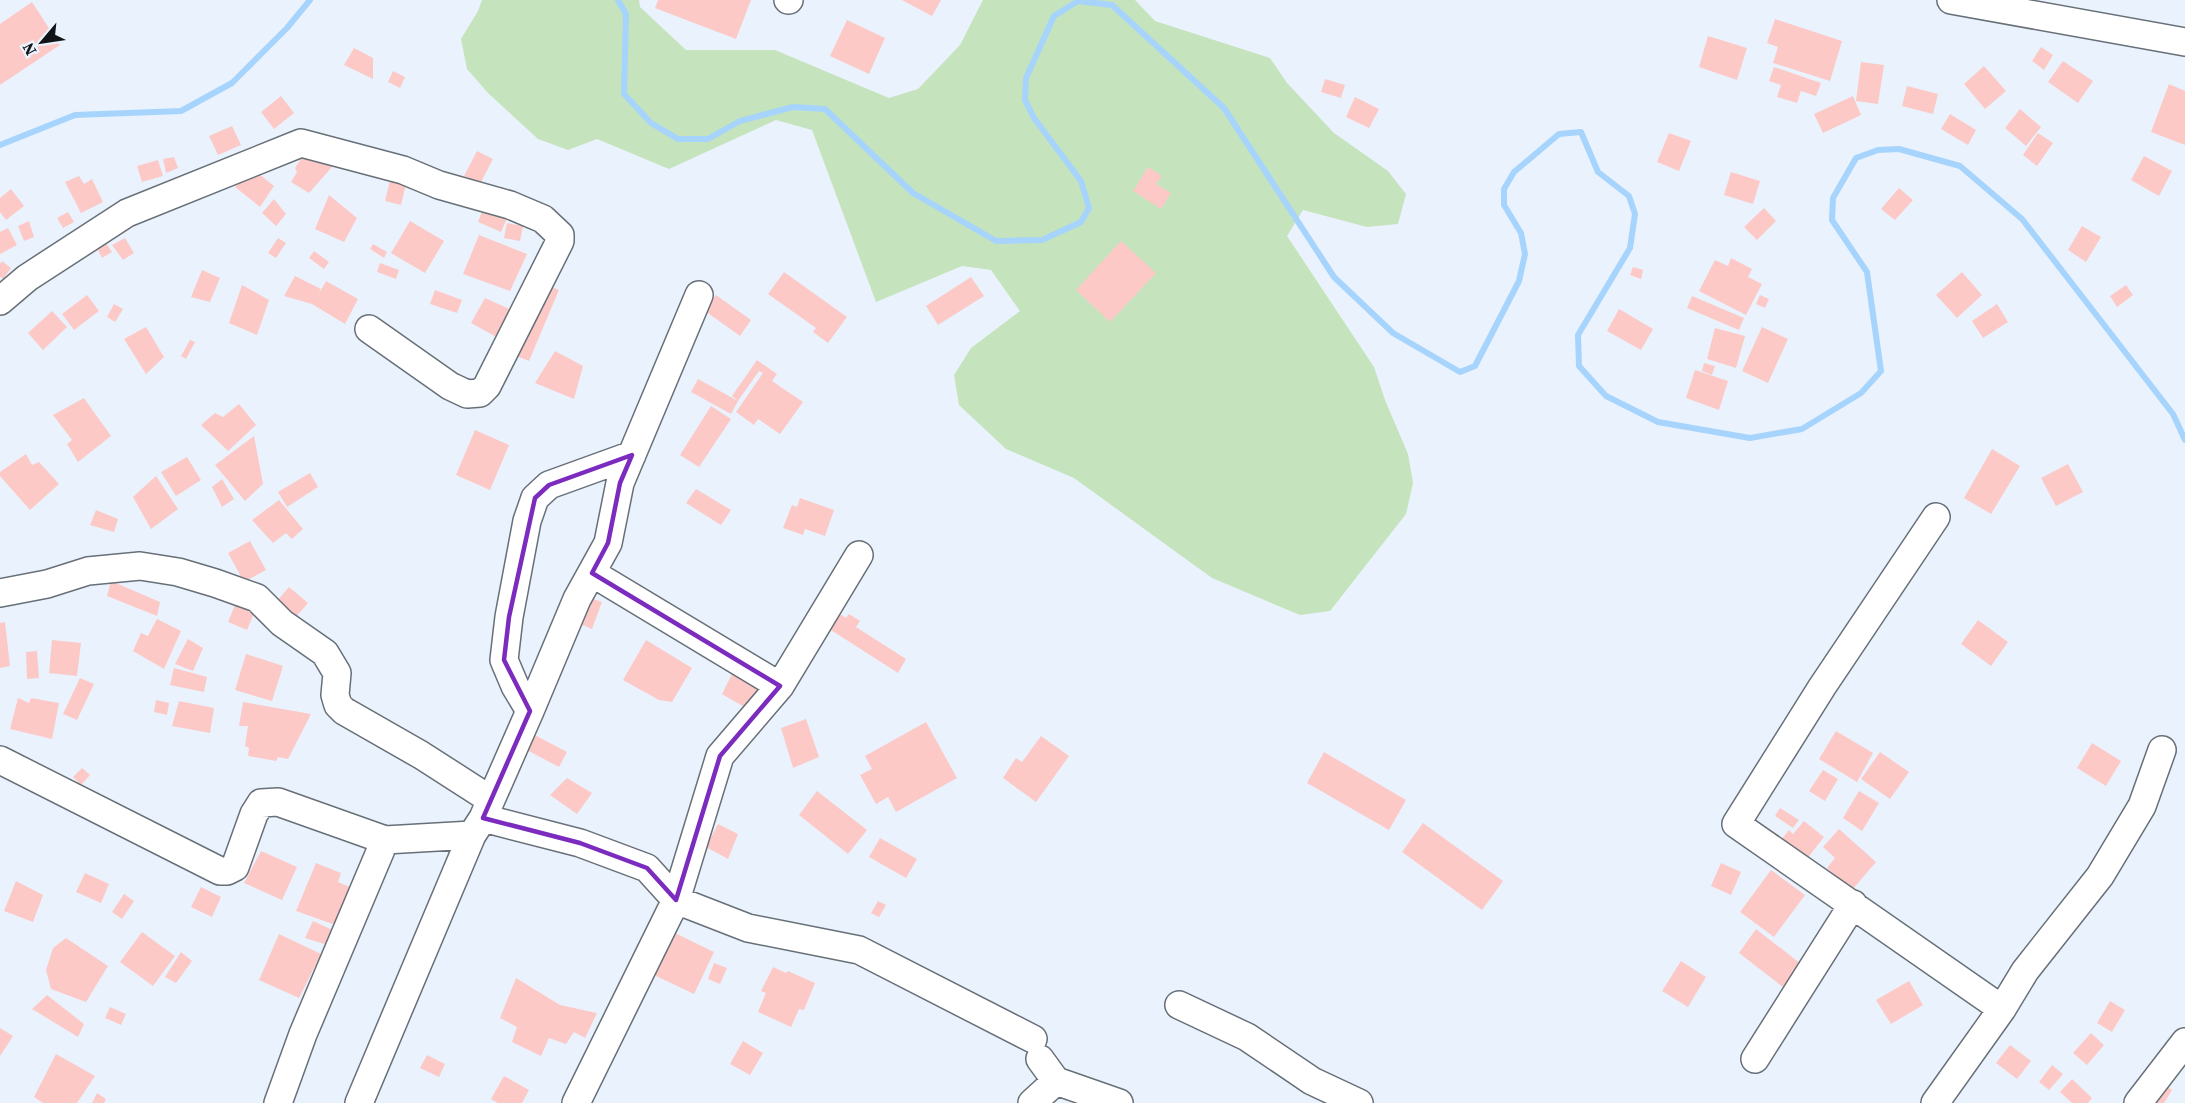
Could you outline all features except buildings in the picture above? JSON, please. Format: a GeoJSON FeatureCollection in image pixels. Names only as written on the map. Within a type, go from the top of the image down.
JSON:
{"type":"FeatureCollection","features":[{"type":"Feature","properties":{"kind":"street"},"geometry":{"type":"LineString","coordinates":[[1951,0],[2185,42]]}},
{"type":"Feature","properties":{"kind":"street"},"geometry":{"type":"LineString","coordinates":[[0,301],[27,278],[127,213],[301,143],[403,170],[439,185],[510,205],[543,219],[560,235],[560,241],[487,386],[480,393],[467,394],[450,386],[369,329]]}},
{"type":"Feature","properties":{"kind":"street"},"geometry":{"type":"LineString","coordinates":[[359,1103],[482,818],[531,711],[577,599],[608,543],[620,483],[699,296]]}},
{"type":"Feature","properties":{"kind":"street"},"geometry":{"type":"LineString","coordinates":[[531,711],[515,686],[504,660],[509,617],[525,531],[535,498],[549,485],[632,455]]}},
{"type":"Feature","properties":{"kind":"street"},"geometry":{"type":"LineString","coordinates":[[1936,517],[1822,687],[1736,824],[2002,1009]]}},
{"type":"Feature","properties":{"kind":"street"},"geometry":{"type":"LineString","coordinates":[[576,1103],[676,900],[720,756],[780,686],[859,555]]}},
{"type":"Feature","properties":{"kind":"street"},"geometry":{"type":"LineString","coordinates":[[0,593],[47,584],[88,571],[140,566],[178,572],[257,598],[282,623],[325,653],[336,673],[335,695],[338,705],[421,755],[482,818]]}},
{"type":"Feature","properties":{"kind":"street"},"geometry":{"type":"LineString","coordinates":[[592,573],[780,686]]}},
{"type":"Feature","properties":{"kind":"street"},"geometry":{"type":"LineString","coordinates":[[1935,1103],[2002,1009],[2025,971],[2100,876],[2142,806],[2162,750]]}},
{"type":"Feature","properties":{"kind":"street"},"geometry":{"type":"LineString","coordinates":[[0,760],[220,871],[227,871],[235,867],[254,814],[261,803],[278,802],[385,840],[482,818],[580,843],[647,868],[676,900],[748,928],[860,950],[1037,1049],[1056,1081],[1119,1103]]}},
{"type":"Feature","properties":{"kind":"street"},"geometry":{"type":"LineString","coordinates":[[278,1103],[303,1034],[385,840]]}},
{"type":"Feature","properties":{"kind":"street"},"geometry":{"type":"LineString","coordinates":[[1755,1059],[1853,904]]}},
{"type":"Feature","properties":{"kind":"street"},"geometry":{"type":"LineString","coordinates":[[1179,1005],[1247,1037],[1312,1081],[1359,1103]]}},
{"type":"Feature","properties":{"kind":"street"},"geometry":{"type":"LineString","coordinates":[[2138,1103],[2185,1042]]}},
{"type":"Feature","properties":{"kind":"street"},"geometry":{"type":"LineString","coordinates":[[1032,1103],[1056,1081]]}},
{"type":"Feature","properties":{"kind":"highlighted area"},"geometry":{"type":"Polygon","coordinates":[[[632,455],[620,483],[608,543],[592,573],[780,686],[720,756],[676,900],[647,868],[580,843],[483,818],[530,711],[504,660],[509,617],[535,498],[549,485],[632,455]]]}},
{"type":"Feature","properties":{"kind":"green space"},"geometry":{"type":"Polygon","coordinates":[[[482,0],[639,0],[640,7],[686,50],[775,50],[889,98],[918,89],[960,45],[983,0],[1135,0],[1155,21],[1270,58],[1287,83],[1334,133],[1388,171],[1406,194],[1398,224],[1367,227],[1303,210],[1287,236],[1374,367],[1408,454],[1413,483],[1406,514],[1330,611],[1300,615],[1212,578],[1074,478],[1006,449],[959,405],[954,375],[971,348],[1020,311],[991,270],[962,266],[876,302],[812,130],[776,120],[669,169],[597,139],[568,150],[538,139],[488,93],[467,69],[461,39],[482,0]]]}},
{"type":"Feature","properties":{"kind":"waterway"},"geometry":{"type":"LineString","coordinates":[[0,145],[75,115],[181,111],[232,83],[287,28],[310,0]]}},
{"type":"Feature","properties":{"kind":"waterway"},"geometry":{"type":"LineString","coordinates":[[618,0],[626,14],[624,94],[651,123],[678,139],[708,139],[740,121],[793,107],[825,109],[913,193],[996,241],[1042,240],[1081,222],[1089,208],[1081,181],[1034,118],[1025,100],[1026,78],[1054,16],[1078,1],[1112,5],[1224,108],[1334,277],[1393,333],[1460,372],[1475,366],[1519,281],[1525,254],[1521,233],[1504,205],[1504,189],[1514,172],[1559,134],[1581,132],[1598,172],[1629,196],[1635,214],[1630,248],[1578,335],[1579,366],[1606,396],[1658,422],[1750,438],[1802,429],[1861,393],[1881,371],[1867,272],[1832,220],[1833,198],[1856,158],[1878,150],[1899,149],[1960,166],[2022,219],[2173,414],[2185,440]]}}]}
